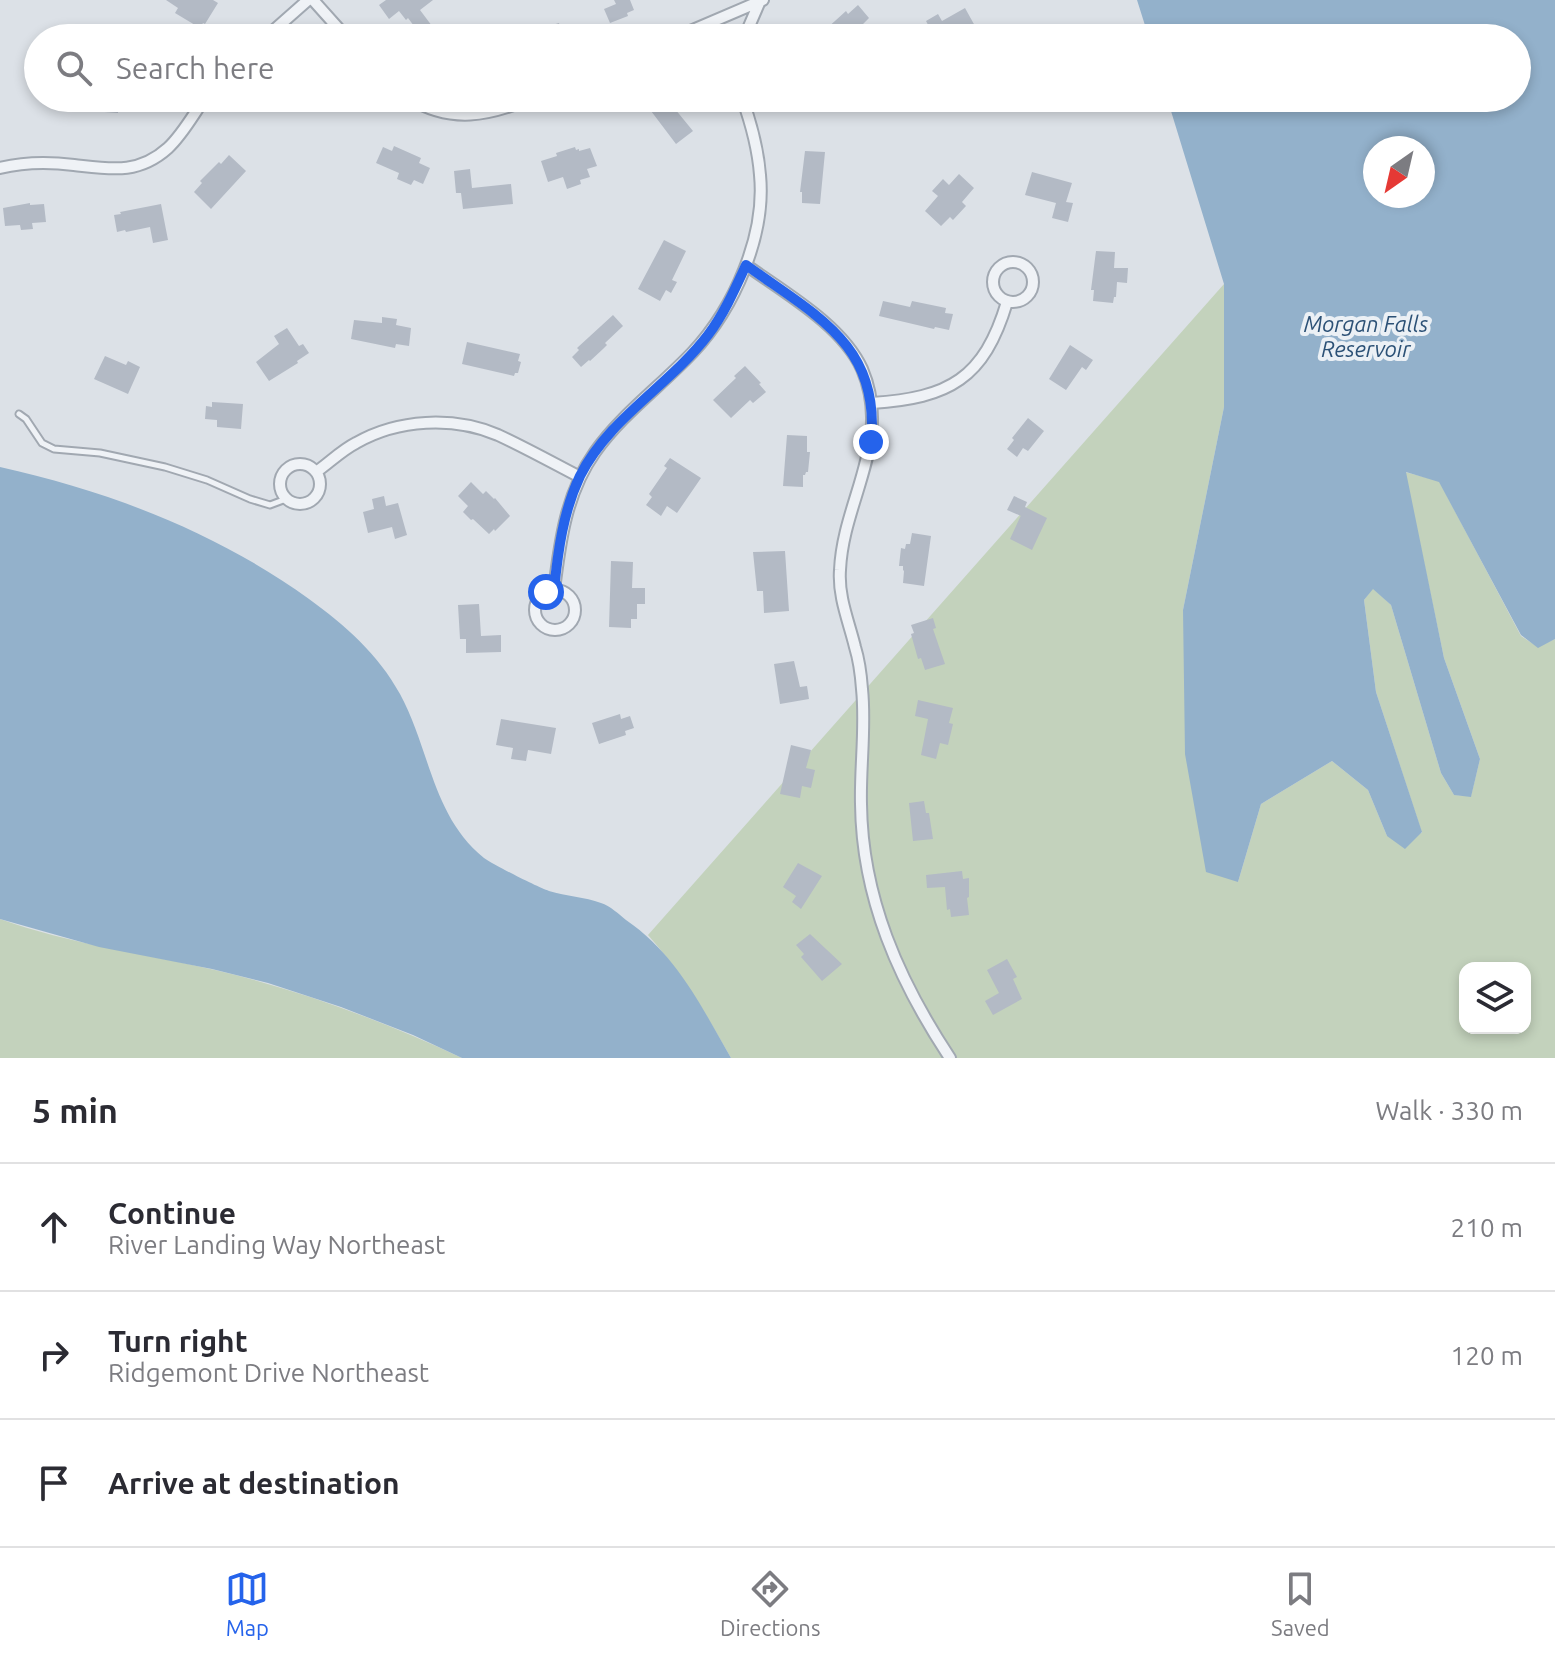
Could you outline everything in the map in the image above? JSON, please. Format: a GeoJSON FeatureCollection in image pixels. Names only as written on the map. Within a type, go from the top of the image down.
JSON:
{"type":"FeatureCollection","features":[{"type":"Feature","properties":{"kind":"street"},"geometry":{"type":"LineString","coordinates":[[282,24],[310,0],[333,24]]}},
{"type":"Feature","properties":{"kind":"street"},"geometry":{"type":"LineString","coordinates":[[707,24],[762,1]]}},
{"type":"Feature","properties":{"kind":"street"},"geometry":{"type":"LineString","coordinates":[[751,24],[762,1]]}},
{"type":"Feature","properties":{"kind":"street"},"geometry":{"type":"LineString","coordinates":[[0,168],[45,163],[103,170],[133,167],[165,151],[176,141],[196,112]]}},
{"type":"Feature","properties":{"kind":"street"},"geometry":{"type":"LineString","coordinates":[[440,112],[453,115],[492,112]]}},
{"type":"Feature","properties":{"kind":"street"},"geometry":{"type":"LineString","coordinates":[[554,590],[565,516],[580,477],[594,453],[611,431],[707,336],[730,300],[746,265],[758,220],[760,176],[753,130],[747,112]]}},
{"type":"Feature","properties":{"kind":"street"},"geometry":{"type":"LineString","coordinates":[[1012,261],[1026,267],[1033,281],[1028,295],[1022,300],[1007,302],[993,289],[993,275],[997,268],[1012,261]]}},
{"type":"Feature","properties":{"kind":"street"},"geometry":{"type":"LineString","coordinates":[[746,265],[824,321],[841,337],[852,351],[868,385],[872,403],[871,442],[843,542],[839,572],[842,600],[856,649],[862,689],[863,837],[883,931],[906,985],[950,1058]]}},
{"type":"Feature","properties":{"kind":"street"},"geometry":{"type":"LineString","coordinates":[[872,403],[921,398],[959,380],[989,348],[1007,302]]}},
{"type":"Feature","properties":{"kind":"street"},"geometry":{"type":"LineString","coordinates":[[316,472],[356,443],[381,432],[414,424],[445,423],[496,434],[580,477]]}},
{"type":"Feature","properties":{"kind":"street"},"geometry":{"type":"LineString","coordinates":[[303,464],[316,472],[320,485],[316,497],[302,505],[286,499],[280,483],[288,469],[303,464]]}},
{"type":"Feature","properties":{"kind":"street"},"geometry":{"type":"LineString","coordinates":[[554,590],[569,595],[575,609],[570,624],[556,631],[541,625],[534,610],[540,596],[554,590]]}},
{"type":"Feature","properties":{"kind":"lane"},"geometry":{"type":"LineString","coordinates":[[19,414],[42,443],[54,449],[100,453],[165,467],[270,505],[286,499]]}},
{"type":"Feature","properties":{"kind":"green space"},"geometry":{"type":"Polygon","coordinates":[[[1224,284],[1224,407],[1183,610],[1238,882],[1261,804],[1332,761],[1368,790],[1387,836],[1422,833],[1376,692],[1364,600],[1373,588],[1391,605],[1441,773],[1454,795],[1471,796],[1480,759],[1444,658],[1405,472],[1439,481],[1521,636],[1538,647],[1555,639],[1555,1058],[731,1058],[683,979],[648,935],[1224,284]]]}},
{"type":"Feature","properties":{"kind":"green space"},"geometry":{"type":"Polygon","coordinates":[[[0,919],[53,935],[278,987],[372,1019],[462,1058],[0,1058],[0,919]]]}},
{"type":"Feature","properties":{"kind":"water","name":"Morgan Falls Reservoir"},"geometry":{"type":"Polygon","coordinates":[[[1137,0],[1555,0],[1555,639],[1538,648],[1521,635],[1439,482],[1406,472],[1444,658],[1480,759],[1471,797],[1454,795],[1441,773],[1391,605],[1373,589],[1364,600],[1376,692],[1422,832],[1405,849],[1387,836],[1368,790],[1332,761],[1261,804],[1238,882],[1206,872],[1185,754],[1183,610],[1224,407],[1224,284],[1171,112],[1531,112],[1531,24],[1145,24],[1137,0]]]}},
{"type":"Feature","properties":{"kind":"water"},"geometry":{"type":"Polygon","coordinates":[[[0,467],[81,488],[161,517],[274,575],[335,619],[371,653],[400,694],[442,802],[467,841],[484,858],[535,885],[604,904],[644,934],[674,965],[731,1058],[462,1058],[341,1007],[268,983],[99,947],[0,919],[0,467]]]}},
{"type":"Feature","properties":{"kind":"building"},"geometry":{"type":"Polygon","coordinates":[[[166,0],[213,0],[218,3],[205,24],[193,24],[175,13],[178,8],[166,0]]]}},
{"type":"Feature","properties":{"kind":"building"},"geometry":{"type":"Polygon","coordinates":[[[386,0],[433,0],[420,10],[430,24],[412,24],[399,11],[389,19],[379,5],[386,0]]]}},
{"type":"Feature","properties":{"kind":"building"},"geometry":{"type":"Polygon","coordinates":[[[614,0],[630,0],[634,10],[627,13],[628,16],[610,23],[604,9],[616,4],[614,0]]]}},
{"type":"Feature","properties":{"kind":"building"},"geometry":{"type":"Polygon","coordinates":[[[858,5],[869,18],[863,24],[832,24],[846,11],[848,14],[858,5]]]}},
{"type":"Feature","properties":{"kind":"building"},"geometry":{"type":"Polygon","coordinates":[[[965,8],[974,24],[928,24],[926,21],[938,14],[942,21],[965,8]]]}},
{"type":"Feature","properties":{"kind":"building"},"geometry":{"type":"Polygon","coordinates":[[[652,112],[677,112],[693,131],[676,144],[652,112]]]}},
{"type":"Feature","properties":{"kind":"building"},"geometry":{"type":"Polygon","coordinates":[[[394,146],[421,158],[419,163],[430,168],[423,184],[414,180],[411,185],[397,179],[399,173],[376,163],[383,147],[392,151],[394,146]]]}},
{"type":"Feature","properties":{"kind":"building"},"geometry":{"type":"Polygon","coordinates":[[[575,147],[579,151],[590,148],[597,166],[587,169],[590,177],[567,189],[563,177],[548,182],[541,161],[575,147]]]}},
{"type":"Feature","properties":{"kind":"building"},"geometry":{"type":"Polygon","coordinates":[[[805,151],[825,152],[820,204],[802,203],[800,192],[805,151]]]}},
{"type":"Feature","properties":{"kind":"building"},"geometry":{"type":"Polygon","coordinates":[[[229,155],[246,171],[211,209],[194,192],[202,183],[200,181],[229,155]]]}},
{"type":"Feature","properties":{"kind":"building"},"geometry":{"type":"Polygon","coordinates":[[[470,169],[472,188],[511,184],[513,204],[463,209],[461,193],[456,193],[454,171],[470,169]]]}},
{"type":"Feature","properties":{"kind":"building"},"geometry":{"type":"Polygon","coordinates":[[[1032,172],[1072,183],[1066,202],[1073,203],[1068,222],[1052,218],[1056,203],[1025,195],[1032,172]]]}},
{"type":"Feature","properties":{"kind":"building"},"geometry":{"type":"Polygon","coordinates":[[[959,174],[974,188],[962,202],[966,206],[953,220],[950,217],[941,226],[925,211],[938,196],[932,191],[943,179],[949,185],[959,174]]]}},
{"type":"Feature","properties":{"kind":"building"},"geometry":{"type":"Polygon","coordinates":[[[44,204],[46,222],[32,223],[33,229],[21,230],[20,225],[5,226],[3,208],[44,204]]]}},
{"type":"Feature","properties":{"kind":"building"},"geometry":{"type":"Polygon","coordinates":[[[161,204],[168,240],[153,243],[150,227],[117,232],[114,215],[161,204]]]}},
{"type":"Feature","properties":{"kind":"building"},"geometry":{"type":"Polygon","coordinates":[[[664,240],[686,251],[672,280],[677,282],[671,293],[666,290],[660,301],[638,289],[664,240]]]}},
{"type":"Feature","properties":{"kind":"building"},"geometry":{"type":"Polygon","coordinates":[[[1096,251],[1115,252],[1114,268],[1128,268],[1127,283],[1117,282],[1113,303],[1093,301],[1094,290],[1091,290],[1096,251]]]}},
{"type":"Feature","properties":{"kind":"building"},"geometry":{"type":"Polygon","coordinates":[[[883,301],[910,307],[912,301],[946,308],[945,313],[953,314],[949,330],[879,316],[883,301]]]}},
{"type":"Feature","properties":{"kind":"building"},"geometry":{"type":"Polygon","coordinates":[[[613,315],[623,326],[605,343],[607,345],[603,349],[581,367],[572,357],[579,350],[577,348],[613,315]]]}},
{"type":"Feature","properties":{"kind":"building"},"geometry":{"type":"Polygon","coordinates":[[[382,317],[397,319],[396,325],[411,328],[409,346],[396,344],[395,348],[351,339],[354,320],[382,323],[382,317]]]}},
{"type":"Feature","properties":{"kind":"building"},"geometry":{"type":"Polygon","coordinates":[[[287,328],[299,346],[303,344],[309,353],[269,381],[256,362],[279,344],[274,336],[287,328]]]}},
{"type":"Feature","properties":{"kind":"building"},"geometry":{"type":"Polygon","coordinates":[[[467,342],[520,354],[518,373],[514,376],[462,364],[467,342]]]}},
{"type":"Feature","properties":{"kind":"building"},"geometry":{"type":"Polygon","coordinates":[[[1070,345],[1093,360],[1086,370],[1082,367],[1066,390],[1049,379],[1070,345]]]}},
{"type":"Feature","properties":{"kind":"building"},"geometry":{"type":"Polygon","coordinates":[[[105,356],[140,367],[128,394],[94,379],[105,356]]]}},
{"type":"Feature","properties":{"kind":"building"},"geometry":{"type":"Polygon","coordinates":[[[745,366],[766,392],[753,403],[750,400],[731,418],[713,400],[745,366]]]}},
{"type":"Feature","properties":{"kind":"building"},"geometry":{"type":"Polygon","coordinates":[[[212,402],[243,404],[241,429],[217,427],[217,420],[205,419],[206,406],[212,407],[212,402]]]}},
{"type":"Feature","properties":{"kind":"building"},"geometry":{"type":"Polygon","coordinates":[[[1028,418],[1044,431],[1028,451],[1023,448],[1017,457],[1007,449],[1028,418]]]}},
{"type":"Feature","properties":{"kind":"building"},"geometry":{"type":"Polygon","coordinates":[[[787,435],[807,436],[807,452],[810,452],[803,487],[783,486],[787,435]]]}},
{"type":"Feature","properties":{"kind":"building"},"geometry":{"type":"Polygon","coordinates":[[[670,458],[701,478],[677,513],[667,506],[661,516],[646,505],[670,458]]]}},
{"type":"Feature","properties":{"kind":"building"},"geometry":{"type":"Polygon","coordinates":[[[471,482],[483,494],[486,491],[495,498],[510,516],[489,534],[463,512],[468,506],[458,496],[471,482]]]}},
{"type":"Feature","properties":{"kind":"building"},"geometry":{"type":"Polygon","coordinates":[[[384,496],[386,506],[398,503],[407,535],[395,539],[392,527],[368,533],[363,512],[374,509],[372,499],[384,496]]]}},
{"type":"Feature","properties":{"kind":"building"},"geometry":{"type":"Polygon","coordinates":[[[1014,496],[1027,502],[1025,507],[1047,518],[1032,550],[1010,539],[1021,516],[1007,510],[1014,496]]]}},
{"type":"Feature","properties":{"kind":"building"},"geometry":{"type":"Polygon","coordinates":[[[912,533],[931,536],[924,586],[903,583],[903,566],[899,566],[901,548],[905,549],[906,544],[910,544],[912,533]]]}},
{"type":"Feature","properties":{"kind":"building"},"geometry":{"type":"Polygon","coordinates":[[[785,551],[789,611],[764,613],[763,591],[757,591],[753,552],[785,551]]]}},
{"type":"Feature","properties":{"kind":"building"},"geometry":{"type":"Polygon","coordinates":[[[611,561],[633,562],[632,588],[645,588],[645,604],[637,604],[637,619],[631,619],[631,628],[609,627],[611,561]]]}},
{"type":"Feature","properties":{"kind":"building"},"geometry":{"type":"Polygon","coordinates":[[[479,604],[481,636],[501,635],[501,652],[466,653],[466,639],[460,639],[458,605],[479,604]]]}},
{"type":"Feature","properties":{"kind":"building"},"geometry":{"type":"Polygon","coordinates":[[[933,618],[936,628],[933,629],[945,664],[925,670],[921,658],[918,659],[911,625],[933,618]]]}},
{"type":"Feature","properties":{"kind":"building"},"geometry":{"type":"Polygon","coordinates":[[[794,661],[800,687],[807,686],[809,699],[780,704],[774,664],[794,661]]]}},
{"type":"Feature","properties":{"kind":"building"},"geometry":{"type":"Polygon","coordinates":[[[918,700],[953,708],[948,745],[940,743],[936,759],[921,755],[928,719],[915,716],[918,700]]]}},
{"type":"Feature","properties":{"kind":"building"},"geometry":{"type":"Polygon","coordinates":[[[620,714],[621,719],[630,716],[634,728],[625,731],[626,735],[599,744],[592,723],[620,714]]]}},
{"type":"Feature","properties":{"kind":"building"},"geometry":{"type":"Polygon","coordinates":[[[501,719],[556,728],[551,754],[528,750],[526,761],[511,759],[513,748],[496,745],[501,719]]]}},
{"type":"Feature","properties":{"kind":"building"},"geometry":{"type":"Polygon","coordinates":[[[791,745],[811,750],[806,768],[815,770],[811,788],[802,786],[800,798],[780,794],[791,745]]]}},
{"type":"Feature","properties":{"kind":"building"},"geometry":{"type":"Polygon","coordinates":[[[924,801],[933,839],[913,841],[909,803],[924,801]]]}},
{"type":"Feature","properties":{"kind":"building"},"geometry":{"type":"Polygon","coordinates":[[[798,863],[822,876],[801,909],[792,902],[796,896],[783,887],[798,863]]]}},
{"type":"Feature","properties":{"kind":"building"},"geometry":{"type":"Polygon","coordinates":[[[962,871],[963,879],[969,878],[969,915],[951,917],[950,909],[947,910],[945,887],[927,888],[926,875],[962,871]]]}},
{"type":"Feature","properties":{"kind":"building"},"geometry":{"type":"Polygon","coordinates":[[[810,934],[842,964],[822,981],[801,957],[804,954],[796,945],[810,934]]]}},
{"type":"Feature","properties":{"kind":"building"},"geometry":{"type":"Polygon","coordinates":[[[1007,959],[1017,977],[1013,979],[1022,999],[993,1015],[985,1001],[999,993],[987,970],[1007,959]]]}},
{"type":"Feature","properties":{"kind":"route"},"geometry":{"type":"LineString","coordinates":[[546,592],[554,590],[565,516],[580,477],[594,453],[611,431],[707,336],[730,300],[746,265],[824,321],[852,351],[868,385],[872,403],[871,442]]}}]}
